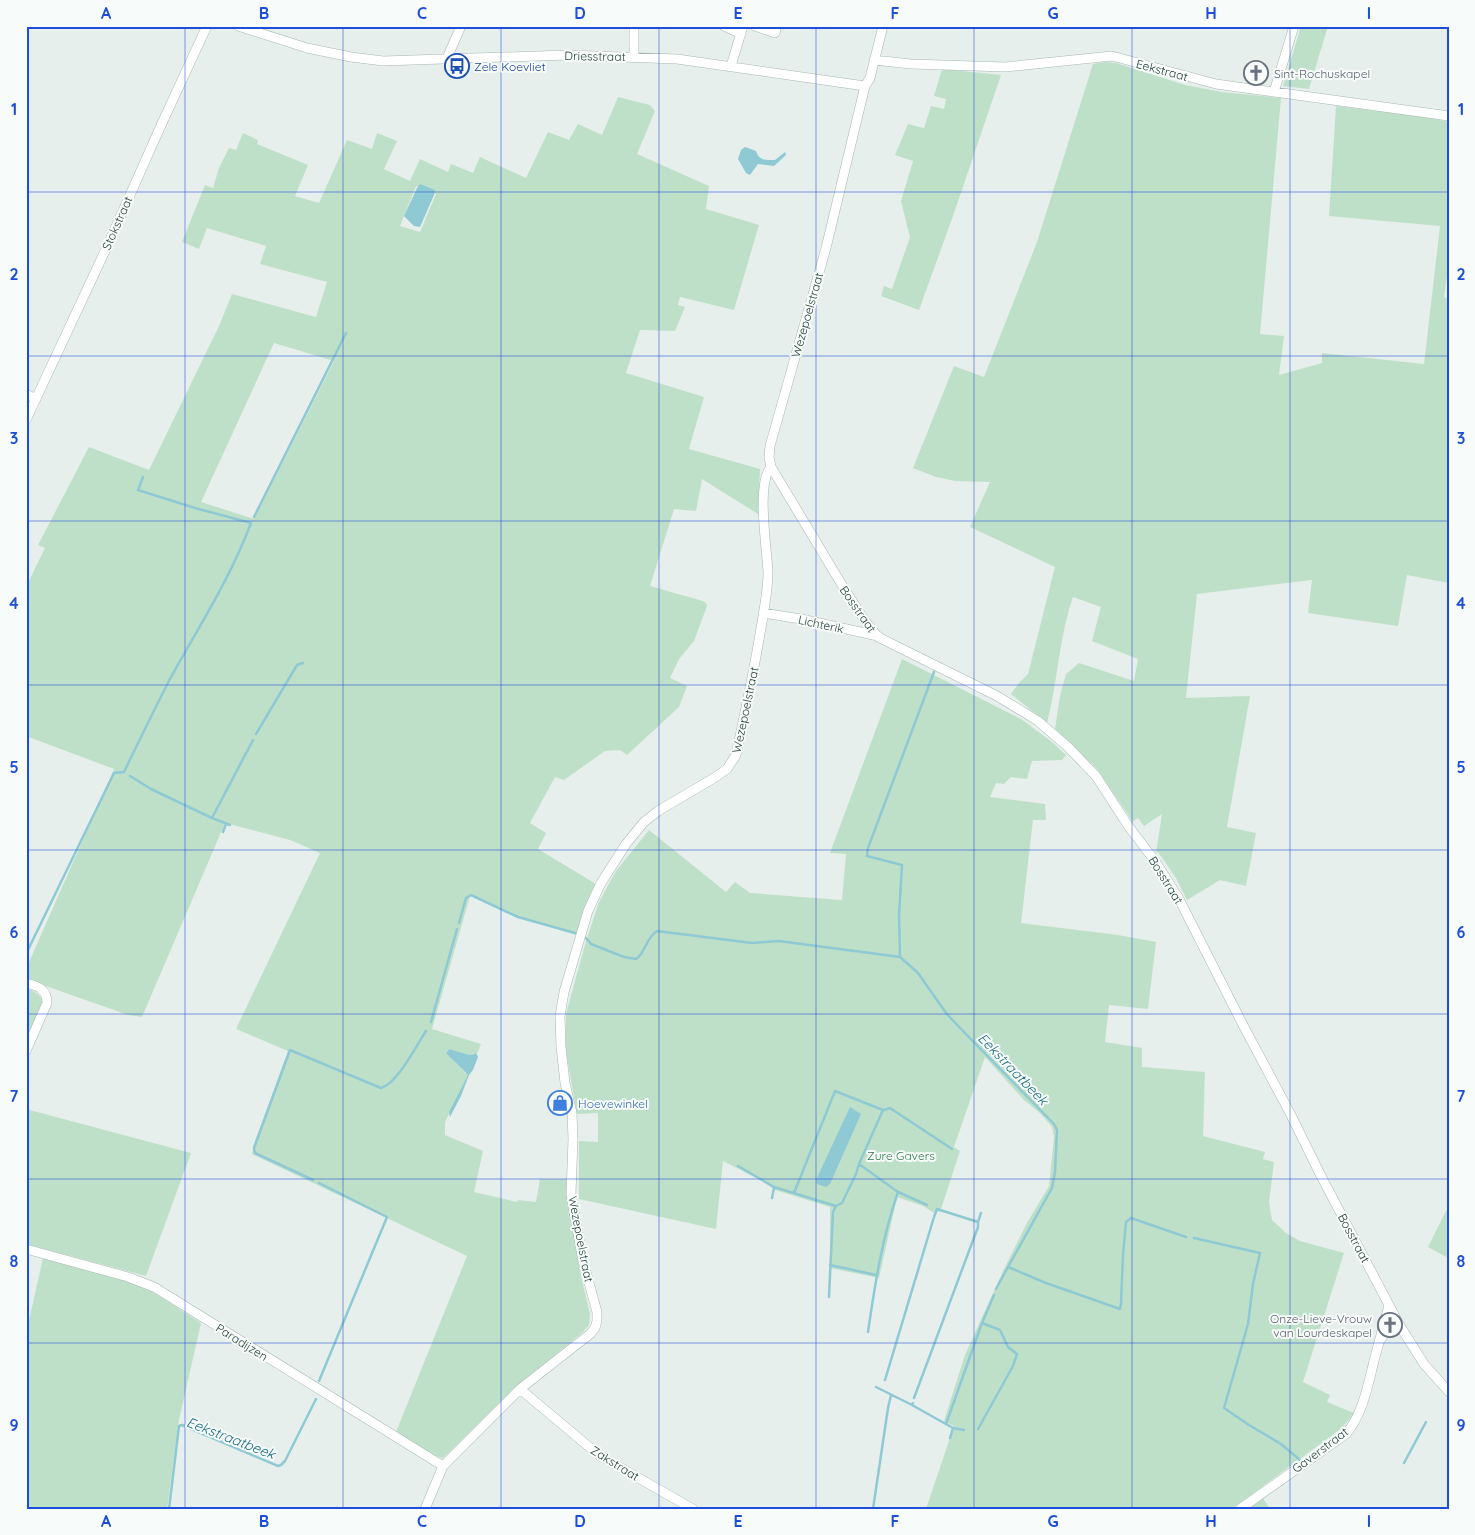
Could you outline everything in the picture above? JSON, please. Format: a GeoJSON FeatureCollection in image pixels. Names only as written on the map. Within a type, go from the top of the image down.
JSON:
{"type":"FeatureCollection","features":[{"type":"Feature","properties":{"kind":"street","name":"Stokstraat"},"geometry":{"type":"LineString","coordinates":[[26,420],[207,26]]}},
{"type":"Feature","properties":{"kind":"street","name":"Driesstraat"},"geometry":{"type":"LineString","coordinates":[[238,26],[307,48],[383,61],[567,55],[678,58],[866,86]]}},
{"type":"Feature","properties":{"kind":"street"},"geometry":{"type":"LineString","coordinates":[[447,58],[461,26]]}},
{"type":"Feature","properties":{"kind":"street"},"geometry":{"type":"LineString","coordinates":[[634,26],[634,56]]}},
{"type":"Feature","properties":{"kind":"street"},"geometry":{"type":"LineString","coordinates":[[724,26],[742,30],[731,66]]}},
{"type":"Feature","properties":{"kind":"street"},"geometry":{"type":"LineString","coordinates":[[755,26],[775,33]]}},
{"type":"Feature","properties":{"kind":"street","name":"Wezepoelstraat"},"geometry":{"type":"LineString","coordinates":[[425,1509],[443,1466],[520,1390],[590,1334],[597,1321],[597,1312],[583,1261],[571,1194],[572,1114],[565,1083],[561,1047],[560,1016],[564,992],[588,911],[601,883],[626,844],[644,822],[658,811],[727,769],[736,755],[763,613],[768,571],[763,514],[764,484],[766,475],[771,467],[769,458],[770,446],[826,248],[866,86],[870,78],[883,26]]}},
{"type":"Feature","properties":{"kind":"street"},"geometry":{"type":"LineString","coordinates":[[1274,92],[1294,26]]}},
{"type":"Feature","properties":{"kind":"street","name":"Eekstraat"},"geometry":{"type":"LineString","coordinates":[[874,60],[911,64],[1005,66],[1112,56],[1216,84],[1449,116]]}},
{"type":"Feature","properties":{"kind":"street"},"geometry":{"type":"LineString","coordinates":[[26,394],[36,399]]}},
{"type":"Feature","properties":{"kind":"street","name":"Bosstraat"},"geometry":{"type":"LineString","coordinates":[[771,467],[845,590],[865,621],[878,636],[998,696],[1038,721],[1068,747],[1096,776],[1179,899],[1400,1326],[1424,1364],[1449,1392]]}},
{"type":"Feature","properties":{"kind":"street","name":"Lichterik"},"geometry":{"type":"LineString","coordinates":[[763,613],[801,619],[878,636]]}},
{"type":"Feature","properties":{"kind":"street"},"geometry":{"type":"LineString","coordinates":[[26,983],[38,986],[44,991],[47,996],[47,1003],[26,1051]]}},
{"type":"Feature","properties":{"kind":"street","name":"Paradijzen"},"geometry":{"type":"LineString","coordinates":[[26,1249],[128,1277],[154,1287],[443,1466]]}},
{"type":"Feature","properties":{"kind":"street","name":"Gaverstraat"},"geometry":{"type":"LineString","coordinates":[[1240,1509],[1346,1434],[1353,1425],[1360,1411],[1389,1305]]}},
{"type":"Feature","properties":{"kind":"street"},"geometry":{"type":"LineString","coordinates":[[1379,1342],[1384,1333],[1400,1326]]}},
{"type":"Feature","properties":{"kind":"street","name":"Zakstraat"},"geometry":{"type":"LineString","coordinates":[[520,1390],[600,1456],[692,1509]]}},
{"type":"Feature","properties":{"kind":"green space"},"geometry":{"type":"Polygon","coordinates":[[[1301,26],[1328,26],[1309,89],[1283,86],[1301,26]]]}},
{"type":"Feature","properties":{"kind":"green space"},"geometry":{"type":"Polygon","coordinates":[[[1116,63],[1185,85],[1222,92],[1281,98],[1260,334],[1284,336],[1279,375],[1322,363],[1322,353],[1424,364],[1440,226],[1329,216],[1336,106],[1426,117],[1449,122],[1449,262],[1444,297],[1449,299],[1449,583],[1407,575],[1398,626],[1308,613],[1312,580],[1197,594],[1186,698],[1250,696],[1227,827],[1256,833],[1246,886],[1220,880],[1187,900],[1176,878],[1158,852],[1156,853],[1162,814],[1144,826],[1138,818],[1132,822],[1097,769],[1055,729],[1060,696],[1066,674],[1079,663],[1134,681],[1138,659],[1092,641],[1101,607],[1073,597],[1068,612],[1047,723],[1011,694],[1028,674],[1055,567],[970,527],[990,482],[955,481],[936,477],[913,468],[954,366],[984,377],[1037,242],[1093,64],[1116,63]]]}},
{"type":"Feature","properties":{"kind":"green space"},"geometry":{"type":"Polygon","coordinates":[[[942,69],[1001,75],[919,310],[881,296],[884,286],[892,289],[910,237],[901,201],[913,161],[895,155],[908,124],[924,128],[931,106],[944,109],[946,99],[934,96],[942,69]]]}},
{"type":"Feature","properties":{"kind":"green space"},"geometry":{"type":"Polygon","coordinates":[[[618,97],[650,105],[655,111],[637,154],[709,186],[706,209],[759,225],[734,310],[680,297],[678,305],[685,307],[675,331],[640,330],[626,373],[704,397],[689,449],[760,469],[758,514],[702,479],[696,511],[674,509],[650,586],[703,601],[707,606],[694,641],[679,659],[670,678],[687,686],[679,707],[627,755],[620,750],[605,751],[564,780],[555,777],[530,823],[546,833],[538,849],[596,884],[576,935],[518,917],[470,896],[432,1029],[481,1044],[477,1054],[470,1055],[449,1049],[446,1052],[469,1075],[445,1122],[445,1135],[483,1151],[474,1192],[517,1202],[518,1200],[536,1202],[540,1179],[566,1179],[579,1267],[590,1314],[589,1325],[583,1332],[512,1390],[443,1458],[430,1454],[396,1432],[467,1256],[252,1154],[288,1051],[236,1029],[320,853],[290,840],[225,823],[142,1017],[128,1015],[26,979],[26,969],[114,769],[26,736],[26,587],[45,548],[38,545],[89,447],[149,470],[219,326],[232,294],[316,317],[327,282],[260,264],[266,246],[207,228],[199,249],[182,242],[205,185],[213,188],[219,168],[229,148],[236,150],[243,133],[258,140],[257,144],[308,165],[295,196],[319,203],[347,140],[372,149],[377,133],[397,141],[384,169],[410,181],[420,159],[448,172],[451,164],[473,173],[480,157],[526,178],[548,132],[569,140],[578,124],[602,135],[618,97]],[[416,186],[400,226],[420,232],[436,194],[416,186]],[[274,343],[201,502],[254,519],[334,361],[274,343]]]}},
{"type":"Feature","properties":{"kind":"green space","name":"Zure Gavers"},"geometry":{"type":"Polygon","coordinates":[[[902,659],[1021,719],[1066,755],[1062,760],[1032,761],[1027,779],[1011,777],[1004,784],[996,783],[990,797],[1045,804],[1046,820],[1033,820],[1021,923],[1118,935],[1156,942],[1148,1009],[1109,1005],[1105,1042],[1142,1048],[1142,1067],[1205,1072],[1203,1136],[1265,1152],[1263,1159],[1274,1162],[1269,1202],[1272,1220],[1286,1233],[1300,1241],[1344,1253],[1303,1382],[1330,1395],[1327,1402],[1354,1413],[1342,1428],[1232,1509],[926,1509],[954,1426],[944,1421],[965,1355],[1004,1269],[1027,1223],[1049,1186],[1054,1137],[1052,1127],[1041,1114],[1024,1100],[985,1057],[954,1147],[960,1151],[940,1212],[937,1211],[936,1214],[923,1206],[897,1197],[879,1278],[830,1268],[830,1207],[775,1190],[764,1182],[723,1161],[716,1229],[579,1199],[579,1141],[598,1142],[598,1113],[577,1114],[566,1052],[566,1014],[599,902],[616,871],[649,830],[726,892],[735,882],[750,893],[842,900],[846,854],[830,853],[902,659]]]}},
{"type":"Feature","properties":{"kind":"green space"},"geometry":{"type":"Polygon","coordinates":[[[26,988],[36,993],[43,1002],[26,1039],[26,988]]]}},
{"type":"Feature","properties":{"kind":"green space"},"geometry":{"type":"Polygon","coordinates":[[[26,1109],[191,1153],[146,1276],[26,1244],[26,1109]]]}},
{"type":"Feature","properties":{"kind":"green space"},"geometry":{"type":"Polygon","coordinates":[[[1449,1205],[1449,1251],[1446,1257],[1428,1247],[1449,1205]]]}},
{"type":"Feature","properties":{"kind":"green space"},"geometry":{"type":"Polygon","coordinates":[[[43,1258],[137,1284],[201,1323],[179,1420],[167,1509],[26,1509],[26,1334],[43,1258]]]}},
{"type":"Feature","properties":{"kind":"green space"},"geometry":{"type":"Polygon","coordinates":[[[1263,1498],[1270,1509],[1249,1509],[1263,1498]]]}},
{"type":"Feature","properties":{"kind":"water"},"geometry":{"type":"Polygon","coordinates":[[[745,147],[756,151],[759,157],[766,160],[775,160],[785,152],[786,155],[774,166],[758,164],[750,175],[746,173],[738,159],[741,150],[745,147]]]}},
{"type":"Feature","properties":{"kind":"water"},"geometry":{"type":"Polygon","coordinates":[[[420,184],[435,190],[420,227],[414,226],[404,216],[420,184]]]}},
{"type":"Feature","properties":{"kind":"water"},"geometry":{"type":"Polygon","coordinates":[[[449,1049],[470,1055],[476,1053],[478,1057],[450,1117],[449,1112],[468,1075],[446,1053],[449,1049]]]}},
{"type":"Feature","properties":{"kind":"water"},"geometry":{"type":"Polygon","coordinates":[[[850,1107],[861,1114],[830,1184],[826,1187],[817,1184],[816,1180],[850,1107]]]}},
{"type":"Feature","properties":{"kind":"waterway"},"geometry":{"type":"LineString","coordinates":[[254,517],[346,333]]}},
{"type":"Feature","properties":{"kind":"waterway"},"geometry":{"type":"LineString","coordinates":[[26,954],[114,773],[124,772],[170,679],[224,584],[251,523],[138,490],[143,477]]}},
{"type":"Feature","properties":{"kind":"waterway"},"geometry":{"type":"LineString","coordinates":[[256,734],[297,665],[303,663]]}},
{"type":"Feature","properties":{"kind":"waterway"},"geometry":{"type":"LineString","coordinates":[[900,957],[899,915],[902,865],[867,856],[868,848],[934,672]]}},
{"type":"Feature","properties":{"kind":"waterway"},"geometry":{"type":"LineString","coordinates":[[130,776],[151,789],[212,818],[253,740]]}},
{"type":"Feature","properties":{"kind":"waterway"},"geometry":{"type":"LineString","coordinates":[[212,818],[230,825]]}},
{"type":"Feature","properties":{"kind":"waterway"},"geometry":{"type":"LineString","coordinates":[[223,832],[226,824]]}},
{"type":"Feature","properties":{"kind":"waterway","name":"Eekstraatbeek"},"geometry":{"type":"LineString","coordinates":[[459,923],[466,898],[471,895],[518,917],[575,933]]}},
{"type":"Feature","properties":{"kind":"waterway","name":"Eekstraatbeek"},"geometry":{"type":"LineString","coordinates":[[431,1022],[457,929]]}},
{"type":"Feature","properties":{"kind":"waterway","name":"Eekstraatbeek"},"geometry":{"type":"LineString","coordinates":[[586,938],[591,944],[624,957],[636,959],[642,953],[650,937],[657,931],[752,943],[779,941],[900,957],[918,973],[946,1013],[1054,1124],[1057,1130],[1055,1172],[1052,1188],[1008,1267],[1046,1283],[1120,1309],[1126,1222],[1131,1218],[1186,1237]]}},
{"type":"Feature","properties":{"kind":"waterway","name":"Eekstraatbeek"},"geometry":{"type":"LineString","coordinates":[[313,1180],[255,1153],[254,1148],[290,1050],[381,1088],[393,1080],[400,1072],[426,1031]]}},
{"type":"Feature","properties":{"kind":"waterway"},"geometry":{"type":"LineString","coordinates":[[794,1193],[835,1091],[883,1110],[842,1203],[836,1206],[833,1212],[829,1297]]}},
{"type":"Feature","properties":{"kind":"waterway"},"geometry":{"type":"LineString","coordinates":[[884,1110],[890,1108],[952,1149]]}},
{"type":"Feature","properties":{"kind":"waterway"},"geometry":{"type":"LineString","coordinates":[[859,1164],[898,1192],[927,1205]]}},
{"type":"Feature","properties":{"kind":"waterway"},"geometry":{"type":"LineString","coordinates":[[738,1166],[774,1187],[836,1206]]}},
{"type":"Feature","properties":{"kind":"waterway","name":"Eekstraatbeek"},"geometry":{"type":"LineString","coordinates":[[319,1183],[387,1217],[319,1381]]}},
{"type":"Feature","properties":{"kind":"waterway"},"geometry":{"type":"LineString","coordinates":[[772,1198],[774,1188]]}},
{"type":"Feature","properties":{"kind":"waterway"},"geometry":{"type":"LineString","coordinates":[[868,1332],[883,1244],[898,1192]]}},
{"type":"Feature","properties":{"kind":"waterway"},"geometry":{"type":"LineString","coordinates":[[885,1380],[937,1209],[978,1222]]}},
{"type":"Feature","properties":{"kind":"waterway"},"geometry":{"type":"LineString","coordinates":[[914,1398],[978,1227],[981,1213]]}},
{"type":"Feature","properties":{"kind":"waterway","name":"Eekstraatbeek"},"geometry":{"type":"LineString","coordinates":[[1194,1238],[1260,1253],[1253,1284],[1248,1324],[1224,1408],[1281,1444],[1300,1460]]}},
{"type":"Feature","properties":{"kind":"waterway"},"geometry":{"type":"LineString","coordinates":[[830,1265],[876,1275]]}},
{"type":"Feature","properties":{"kind":"waterway"},"geometry":{"type":"LineString","coordinates":[[996,1289],[1008,1267]]}},
{"type":"Feature","properties":{"kind":"waterway"},"geometry":{"type":"LineString","coordinates":[[978,1429],[1013,1366],[1017,1354],[1008,1347],[1000,1330],[982,1323],[994,1295]]}},
{"type":"Feature","properties":{"kind":"waterway"},"geometry":{"type":"LineString","coordinates":[[946,1424],[982,1323]]}},
{"type":"Feature","properties":{"kind":"waterway"},"geometry":{"type":"LineString","coordinates":[[876,1387],[912,1405]]}},
{"type":"Feature","properties":{"kind":"waterway"},"geometry":{"type":"LineString","coordinates":[[873,1509],[891,1395]]}},
{"type":"Feature","properties":{"kind":"waterway","name":"Eekstraatbeek"},"geometry":{"type":"LineString","coordinates":[[169,1509],[179,1426],[182,1425],[278,1466],[285,1461],[316,1399]]}},
{"type":"Feature","properties":{"kind":"waterway"},"geometry":{"type":"LineString","coordinates":[[913,1403],[912,1405],[953,1428],[950,1438]]}},
{"type":"Feature","properties":{"kind":"waterway","name":"Eekstraatbeek"},"geometry":{"type":"LineString","coordinates":[[1404,1463],[1426,1422]]}},
{"type":"Feature","properties":{"kind":"waterway"},"geometry":{"type":"LineString","coordinates":[[953,1428],[964,1430]]}},
{"type":"Feature","properties":{"kind":"place","name":"Zele Koevliet"},"geometry":{"type":"Point","coordinates":[457,66]}},
{"type":"Feature","properties":{"kind":"place","name":"Sint-Rochuskapel"},"geometry":{"type":"Point","coordinates":[1256,73]}},
{"type":"Feature","properties":{"kind":"place","name":"Hoevewinkel"},"geometry":{"type":"Point","coordinates":[560,1103]}},
{"type":"Feature","properties":{"kind":"place","name":"Onze-Lieve-Vrouw van Lourdeskapel"},"geometry":{"type":"Point","coordinates":[1390,1325]}}]}
